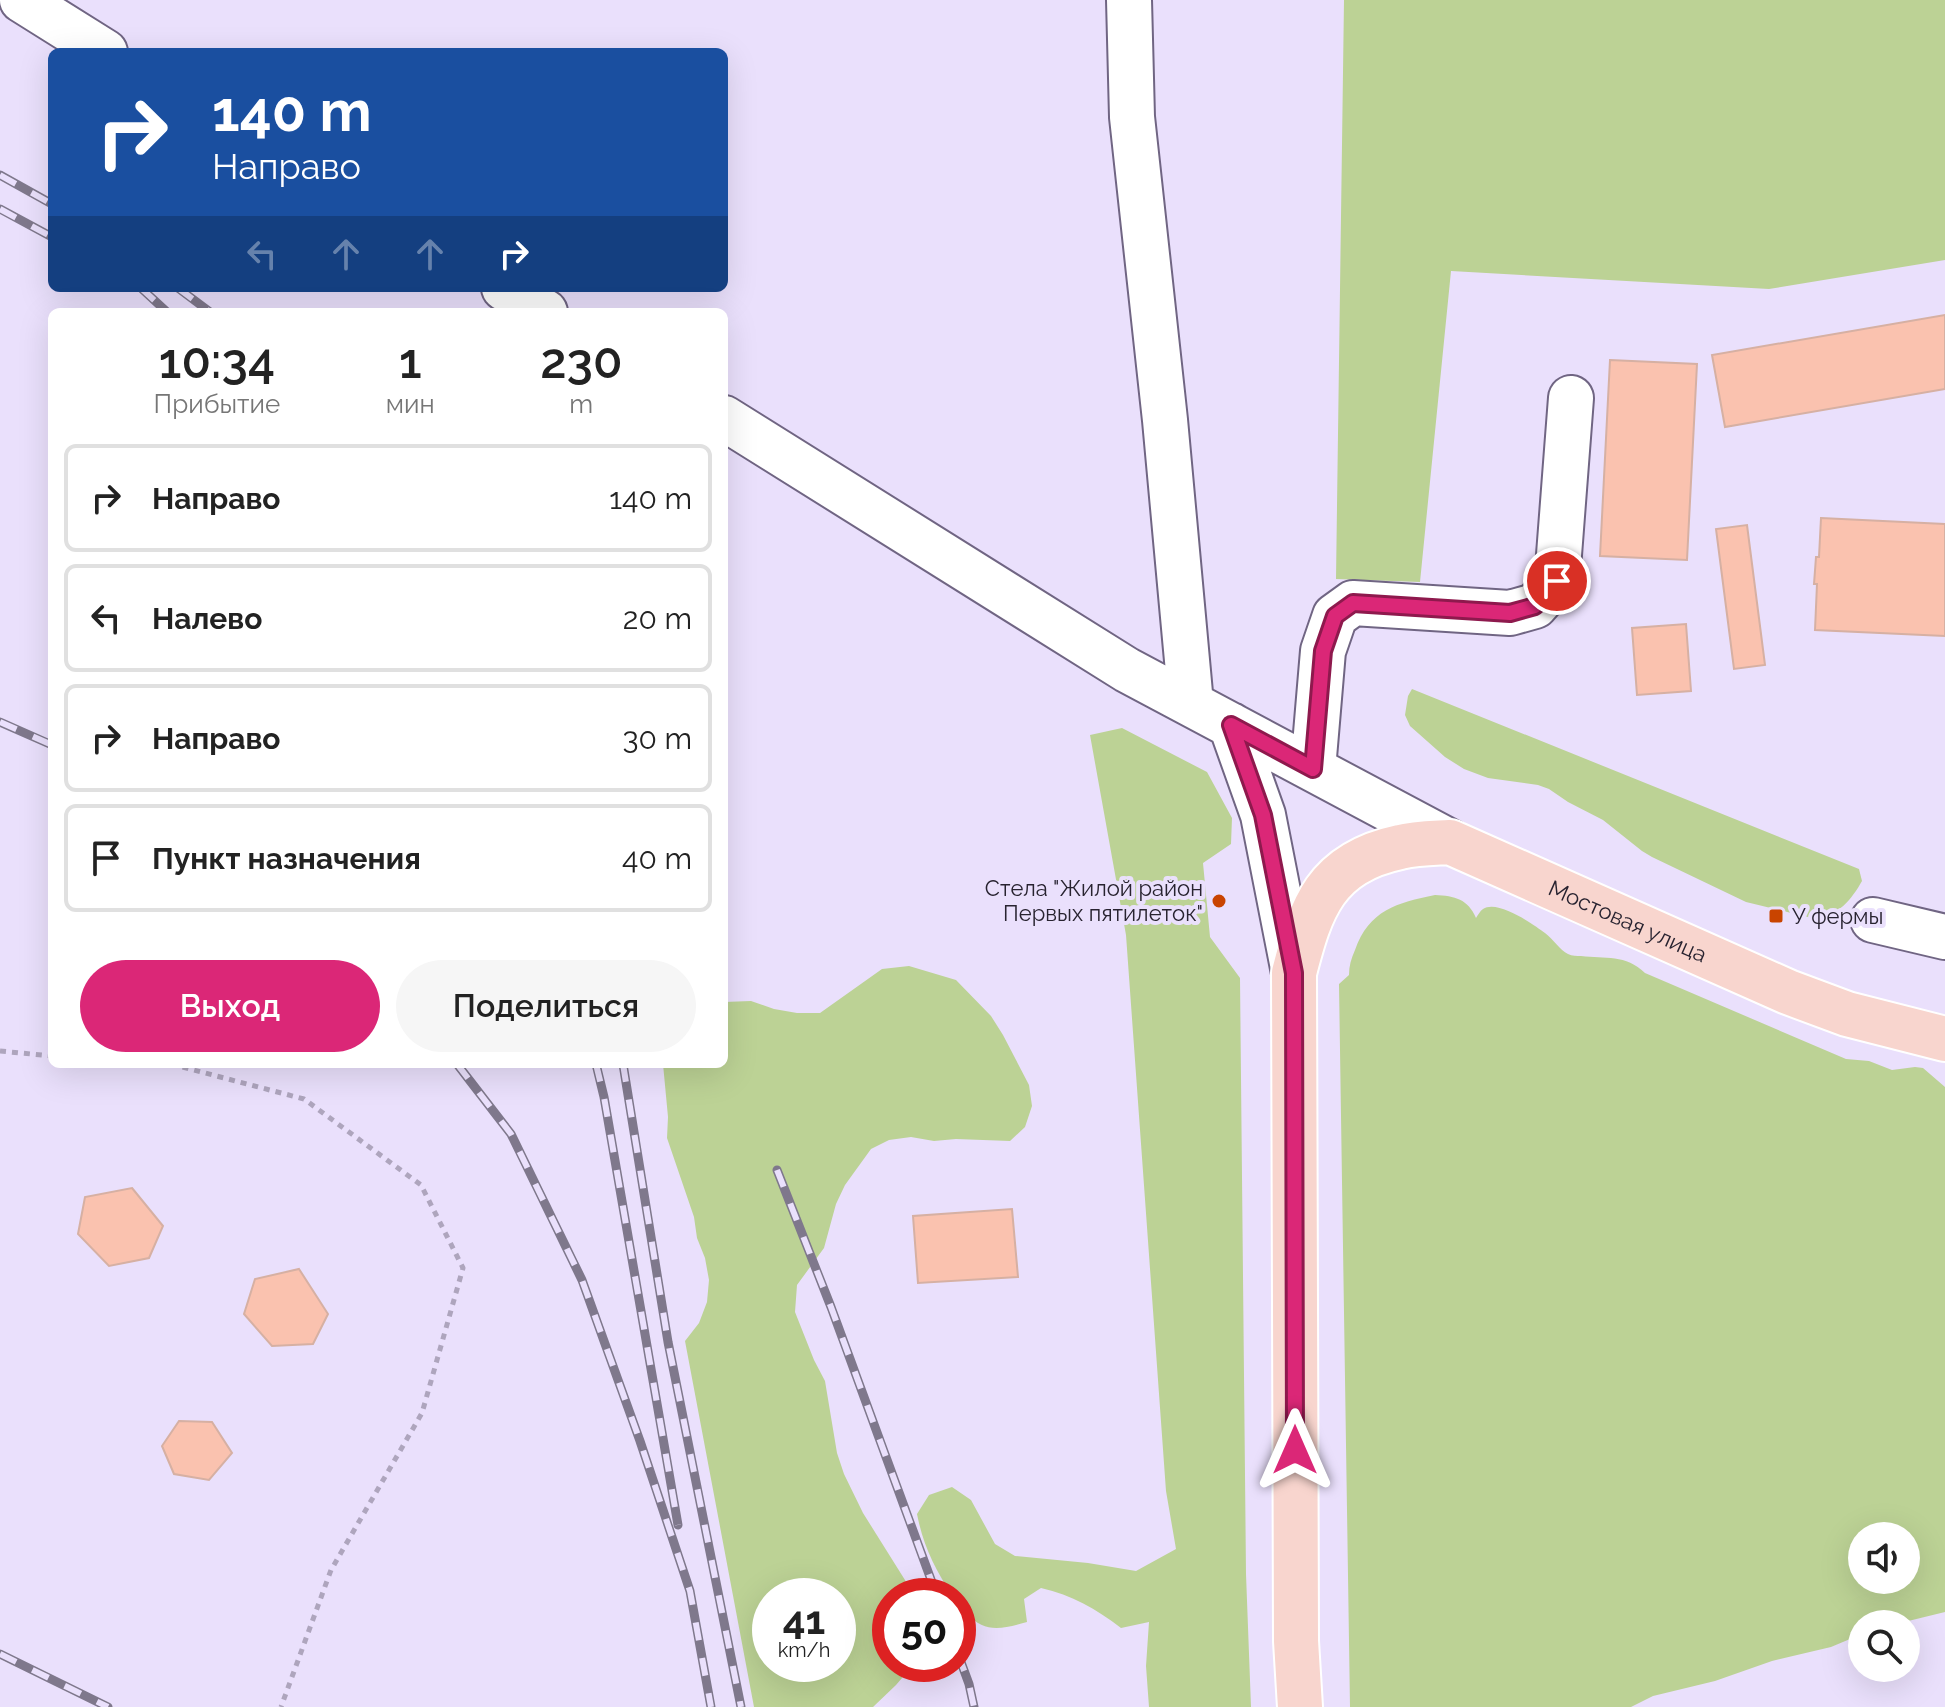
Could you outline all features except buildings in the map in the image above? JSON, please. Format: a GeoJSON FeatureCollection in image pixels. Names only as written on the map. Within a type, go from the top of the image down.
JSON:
{"type":"FeatureCollection","features":[{"type":"Feature","properties":{"kind":"main road","name":"Мостовая улица"},"geometry":{"type":"LineString","coordinates":[[1294,973],[1305,930],[1322,894],[1343,871],[1373,855],[1401,847],[1450,842],[1788,992],[1847,1014],[1945,1039]]}},
{"type":"Feature","properties":{"kind":"main road"},"geometry":{"type":"LineString","coordinates":[[1294,973],[1296,1641],[1300,1707]]}},
{"type":"Feature","properties":{"kind":"street"},"geometry":{"type":"LineString","coordinates":[[22,0],[99,48]]}},
{"type":"Feature","properties":{"kind":"street"},"geometry":{"type":"LineString","coordinates":[[1129,0],[1132,117],[1165,420],[1191,704]]}},
{"type":"Feature","properties":{"kind":"street"},"geometry":{"type":"LineString","coordinates":[[511,292],[538,308]]}},
{"type":"Feature","properties":{"kind":"street"},"geometry":{"type":"LineString","coordinates":[[1313,769],[1323,651],[1335,616],[1353,603],[1510,613],[1535,606],[1557,581],[1571,398]]}},
{"type":"Feature","properties":{"kind":"street"},"geometry":{"type":"LineString","coordinates":[[728,421],[1127,670],[1450,842]]}},
{"type":"Feature","properties":{"kind":"street"},"geometry":{"type":"LineString","coordinates":[[1231,725],[1263,815],[1294,973]]}},
{"type":"Feature","properties":{"kind":"street"},"geometry":{"type":"LineString","coordinates":[[1873,920],[1945,937]]}},
{"type":"Feature","properties":{"kind":"path"},"geometry":{"type":"LineString","coordinates":[[0,1051],[48,1056]]}},
{"type":"Feature","properties":{"kind":"path"},"geometry":{"type":"LineString","coordinates":[[186,1068],[304,1099],[421,1185],[463,1268],[422,1413],[331,1570],[281,1707]]}},
{"type":"Feature","properties":{"kind":"green space"},"geometry":{"type":"Polygon","coordinates":[[[1344,0],[1945,0],[1945,260],[1769,289],[1451,271],[1420,582],[1336,579],[1344,0]]]}},
{"type":"Feature","properties":{"kind":"green space"},"geometry":{"type":"Polygon","coordinates":[[[1412,689],[1859,869],[1862,881],[1844,906],[1816,919],[1746,902],[1652,857],[1603,820],[1549,789],[1488,778],[1464,769],[1445,757],[1410,726],[1405,715],[1412,689]]]}},
{"type":"Feature","properties":{"kind":"green space"},"geometry":{"type":"Polygon","coordinates":[[[1122,728],[1207,772],[1232,818],[1231,844],[1203,863],[1210,937],[1240,978],[1246,1574],[1251,1707],[1149,1707],[1146,1666],[1149,1622],[1121,1628],[1083,1604],[1052,1591],[1041,1588],[1024,1599],[1027,1622],[994,1628],[976,1622],[976,1578],[942,1578],[926,1547],[917,1514],[929,1495],[952,1487],[971,1500],[995,1544],[1015,1556],[1136,1571],[1176,1549],[1166,1491],[1126,935],[1090,735],[1122,728]]]}},
{"type":"Feature","properties":{"kind":"green space"},"geometry":{"type":"Polygon","coordinates":[[[1435,895],[1455,898],[1465,903],[1476,918],[1482,910],[1497,907],[1525,919],[1570,955],[1615,958],[1630,963],[1645,973],[1846,1059],[1869,1061],[1892,1070],[1923,1068],[1945,1087],[1945,1612],[1920,1618],[1920,1610],[1848,1610],[1848,1640],[1715,1681],[1653,1696],[1631,1707],[1350,1707],[1339,984],[1349,975],[1352,956],[1368,926],[1376,917],[1397,905],[1435,895]]]}},
{"type":"Feature","properties":{"kind":"green space"},"geometry":{"type":"Polygon","coordinates":[[[909,966],[956,980],[991,1016],[1003,1035],[1029,1085],[1032,1106],[1025,1127],[1010,1141],[934,1141],[911,1137],[889,1140],[871,1149],[845,1185],[836,1204],[824,1248],[797,1285],[795,1312],[825,1381],[837,1453],[844,1474],[863,1513],[904,1578],[872,1578],[872,1682],[899,1682],[873,1707],[754,1707],[685,1341],[699,1323],[707,1302],[709,1280],[694,1217],[667,1138],[663,1068],[728,1068],[728,1002],[751,1001],[797,1013],[820,1013],[882,969],[909,966]]]}},
{"type":"Feature","properties":{"kind":"railway"},"geometry":{"type":"LineString","coordinates":[[0,175],[48,202]]}},
{"type":"Feature","properties":{"kind":"railway"},"geometry":{"type":"LineString","coordinates":[[0,209],[48,235]]}},
{"type":"Feature","properties":{"kind":"railway"},"geometry":{"type":"LineString","coordinates":[[145,292],[163,308]]}},
{"type":"Feature","properties":{"kind":"railway"},"geometry":{"type":"LineString","coordinates":[[183,292],[205,308]]}},
{"type":"Feature","properties":{"kind":"railway"},"geometry":{"type":"LineString","coordinates":[[0,722],[48,743]]}},
{"type":"Feature","properties":{"kind":"railway"},"geometry":{"type":"LineString","coordinates":[[460,1068],[511,1134],[582,1280],[690,1591],[711,1707]]}},
{"type":"Feature","properties":{"kind":"railway"},"geometry":{"type":"LineString","coordinates":[[597,1068],[678,1525]]}},
{"type":"Feature","properties":{"kind":"railway"},"geometry":{"type":"LineString","coordinates":[[624,1068],[668,1342],[741,1707]]}},
{"type":"Feature","properties":{"kind":"railway"},"geometry":{"type":"LineString","coordinates":[[777,1170],[930,1578]]}},
{"type":"Feature","properties":{"kind":"railway"},"geometry":{"type":"LineString","coordinates":[[0,1654],[108,1707]]}},
{"type":"Feature","properties":{"kind":"railway"},"geometry":{"type":"LineString","coordinates":[[968,1682],[974,1707]]}},
{"type":"Feature","properties":{"kind":"place","name":"Стела \"Жилой район Первых пятилеток\""},"geometry":{"type":"Point","coordinates":[1219,901]}},
{"type":"Feature","properties":{"kind":"place","name":"У фермы"},"geometry":{"type":"Point","coordinates":[1776,916]}},
{"type":"Feature","properties":{"kind":"route"},"geometry":{"type":"LineString","coordinates":[[1295,1450],[1294,973],[1263,815],[1231,725],[1313,769],[1323,651],[1335,616],[1353,603],[1510,613],[1535,606],[1557,581]]}}]}
